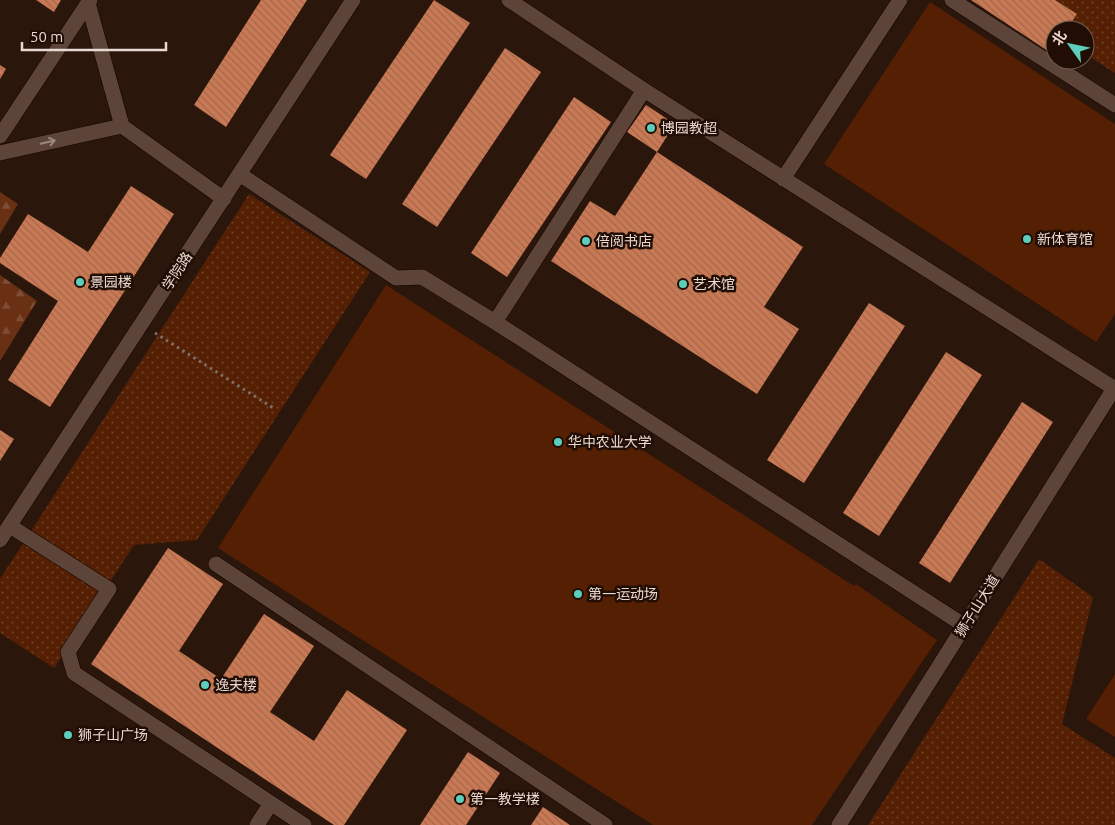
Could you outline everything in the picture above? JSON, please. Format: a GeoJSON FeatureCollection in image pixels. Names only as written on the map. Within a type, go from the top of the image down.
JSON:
{"type":"FeatureCollection","features":[{"type":"Feature","properties":{"kind":"street","name":"学院路"},"geometry":{"type":"LineString","coordinates":[[0,540],[354,0]]}},
{"type":"Feature","properties":{"kind":"street"},"geometry":{"type":"LineString","coordinates":[[509,0],[782,179],[1115,388]]}},
{"type":"Feature","properties":{"kind":"street"},"geometry":{"type":"LineString","coordinates":[[952,0],[1115,105]]}},
{"type":"Feature","properties":{"kind":"street"},"geometry":{"type":"LineString","coordinates":[[89,2],[122,126],[224,199]]}},
{"type":"Feature","properties":{"kind":"street"},"geometry":{"type":"LineString","coordinates":[[0,136],[89,2]]}},
{"type":"Feature","properties":{"kind":"street"},"geometry":{"type":"LineString","coordinates":[[782,179],[894,2]]}},
{"type":"Feature","properties":{"kind":"street"},"geometry":{"type":"LineString","coordinates":[[495,322],[644,90]]}},
{"type":"Feature","properties":{"kind":"street"},"geometry":{"type":"LineString","coordinates":[[0,153],[122,126]]}},
{"type":"Feature","properties":{"kind":"street"},"geometry":{"type":"LineString","coordinates":[[241,175],[396,278],[422,277],[495,322],[965,626]]}},
{"type":"Feature","properties":{"kind":"street","name":"狮子山大道"},"geometry":{"type":"LineString","coordinates":[[841,824],[1115,388]]}},
{"type":"Feature","properties":{"kind":"street"},"geometry":{"type":"LineString","coordinates":[[10,526],[110,589],[68,652],[74,673],[304,825]]}},
{"type":"Feature","properties":{"kind":"street"},"geometry":{"type":"LineString","coordinates":[[216,564],[605,825]]}},
{"type":"Feature","properties":{"kind":"street"},"geometry":{"type":"LineString","coordinates":[[257,825],[271,803]]}},
{"type":"Feature","properties":{"kind":"path"},"geometry":{"type":"LineString","coordinates":[[142,325],[275,410]]}},
{"type":"Feature","properties":{"kind":"shaded area"},"geometry":{"type":"Polygon","coordinates":[[[1055,0],[1115,0],[1115,73],[1095,60],[1095,20],[1072,20],[1076,14],[1055,0]]]}},
{"type":"Feature","properties":{"kind":"shaded area","name":"新体育馆"},"geometry":{"type":"Polygon","coordinates":[[[930,2],[1115,124],[1115,314],[1096,342],[824,164],[930,2]]]}},
{"type":"Feature","properties":{"kind":"shaded area"},"geometry":{"type":"Polygon","coordinates":[[[249,194],[370,272],[197,540],[134,545],[54,668],[0,633],[0,579],[249,194]]]}},
{"type":"Feature","properties":{"kind":"shaded area","name":"第一运动场"},"geometry":{"type":"Polygon","coordinates":[[[386,285],[854,586],[856,584],[937,640],[812,825],[653,825],[218,548],[386,285]]]}},
{"type":"Feature","properties":{"kind":"shaded area"},"geometry":{"type":"Polygon","coordinates":[[[1039,559],[1093,597],[1062,724],[1115,758],[1115,825],[868,825],[1039,559]]]}},
{"type":"Feature","properties":{"kind":"shaded area"},"geometry":{"type":"Polygon","coordinates":[[[1115,674],[1115,737],[1086,719],[1115,674]]]}},
{"type":"Feature","properties":{"kind":"green space"},"geometry":{"type":"Polygon","coordinates":[[[0,192],[18,204],[0,234],[0,192]]]}},
{"type":"Feature","properties":{"kind":"green space"},"geometry":{"type":"Polygon","coordinates":[[[0,275],[37,301],[0,361],[0,275]]]}},
{"type":"Feature","properties":{"kind":"building"},"geometry":{"type":"Polygon","coordinates":[[[36,0],[61,0],[54,12],[36,0]]]}},
{"type":"Feature","properties":{"kind":"building"},"geometry":{"type":"Polygon","coordinates":[[[261,0],[307,0],[226,127],[194,105],[261,0]]]}},
{"type":"Feature","properties":{"kind":"building"},"geometry":{"type":"Polygon","coordinates":[[[434,0],[470,23],[366,179],[330,155],[434,0]]]}},
{"type":"Feature","properties":{"kind":"building"},"geometry":{"type":"Polygon","coordinates":[[[971,0],[1055,0],[1077,14],[1073,20],[1045,20],[1045,49],[971,0]]]}},
{"type":"Feature","properties":{"kind":"building"},"geometry":{"type":"Polygon","coordinates":[[[505,48],[541,72],[437,227],[402,204],[505,48]]]}},
{"type":"Feature","properties":{"kind":"building"},"geometry":{"type":"Polygon","coordinates":[[[0,65],[6,69],[0,79],[0,65]]]}},
{"type":"Feature","properties":{"kind":"building"},"geometry":{"type":"Polygon","coordinates":[[[574,97],[611,122],[507,277],[471,253],[574,97]]]}},
{"type":"Feature","properties":{"kind":"building","name":"博园教超"},"geometry":{"type":"Polygon","coordinates":[[[646,105],[675,124],[657,152],[627,132],[646,105]]]}},
{"type":"Feature","properties":{"kind":"building","name":"艺术馆"},"geometry":{"type":"Polygon","coordinates":[[[657,152],[803,247],[764,307],[799,329],[757,394],[551,261],[590,201],[615,216],[657,152]]]}},
{"type":"Feature","properties":{"kind":"building","name":"景园楼"},"geometry":{"type":"Polygon","coordinates":[[[131,186],[174,214],[50,407],[8,380],[58,301],[0,263],[0,258],[28,214],[88,252],[131,186]]]}},
{"type":"Feature","properties":{"kind":"building"},"geometry":{"type":"Polygon","coordinates":[[[869,303],[905,326],[804,483],[767,460],[869,303]]]}},
{"type":"Feature","properties":{"kind":"building"},"geometry":{"type":"Polygon","coordinates":[[[946,352],[982,375],[879,536],[843,513],[946,352]]]}},
{"type":"Feature","properties":{"kind":"building"},"geometry":{"type":"Polygon","coordinates":[[[1022,402],[1053,422],[950,583],[919,563],[1022,402]]]}},
{"type":"Feature","properties":{"kind":"building"},"geometry":{"type":"Polygon","coordinates":[[[0,430],[14,439],[0,461],[0,430]]]}},
{"type":"Feature","properties":{"kind":"building","name":"逸夫楼"},"geometry":{"type":"Polygon","coordinates":[[[168,548],[223,584],[179,651],[221,679],[264,614],[314,646],[270,712],[314,741],[347,690],[407,730],[344,825],[334,825],[91,664],[168,548]]]}},
{"type":"Feature","properties":{"kind":"building","name":"第一教学楼"},"geometry":{"type":"Polygon","coordinates":[[[468,752],[500,773],[466,825],[420,825],[468,752]]]}},
{"type":"Feature","properties":{"kind":"building","name":"第一教学楼"},"geometry":{"type":"Polygon","coordinates":[[[543,807],[570,825],[531,825],[543,807]]]}},
{"type":"Feature","properties":{"kind":"place","name":"博园教超"},"geometry":{"type":"Point","coordinates":[651,128]}},
{"type":"Feature","properties":{"kind":"place","name":"新体育馆"},"geometry":{"type":"Point","coordinates":[1027,239]}},
{"type":"Feature","properties":{"kind":"place","name":"倍阅书店"},"geometry":{"type":"Point","coordinates":[586,241]}},
{"type":"Feature","properties":{"kind":"place","name":"景园楼"},"geometry":{"type":"Point","coordinates":[80,282]}},
{"type":"Feature","properties":{"kind":"place","name":"艺术馆"},"geometry":{"type":"Point","coordinates":[683,284]}},
{"type":"Feature","properties":{"kind":"place","name":"华中农业大学"},"geometry":{"type":"Point","coordinates":[558,442]}},
{"type":"Feature","properties":{"kind":"place","name":"第一运动场"},"geometry":{"type":"Point","coordinates":[578,594]}},
{"type":"Feature","properties":{"kind":"place","name":"逸夫楼"},"geometry":{"type":"Point","coordinates":[205,685]}},
{"type":"Feature","properties":{"kind":"place","name":"狮子山广场"},"geometry":{"type":"Point","coordinates":[68,735]}},
{"type":"Feature","properties":{"kind":"place","name":"第一教学楼"},"geometry":{"type":"Point","coordinates":[460,799]}}]}
